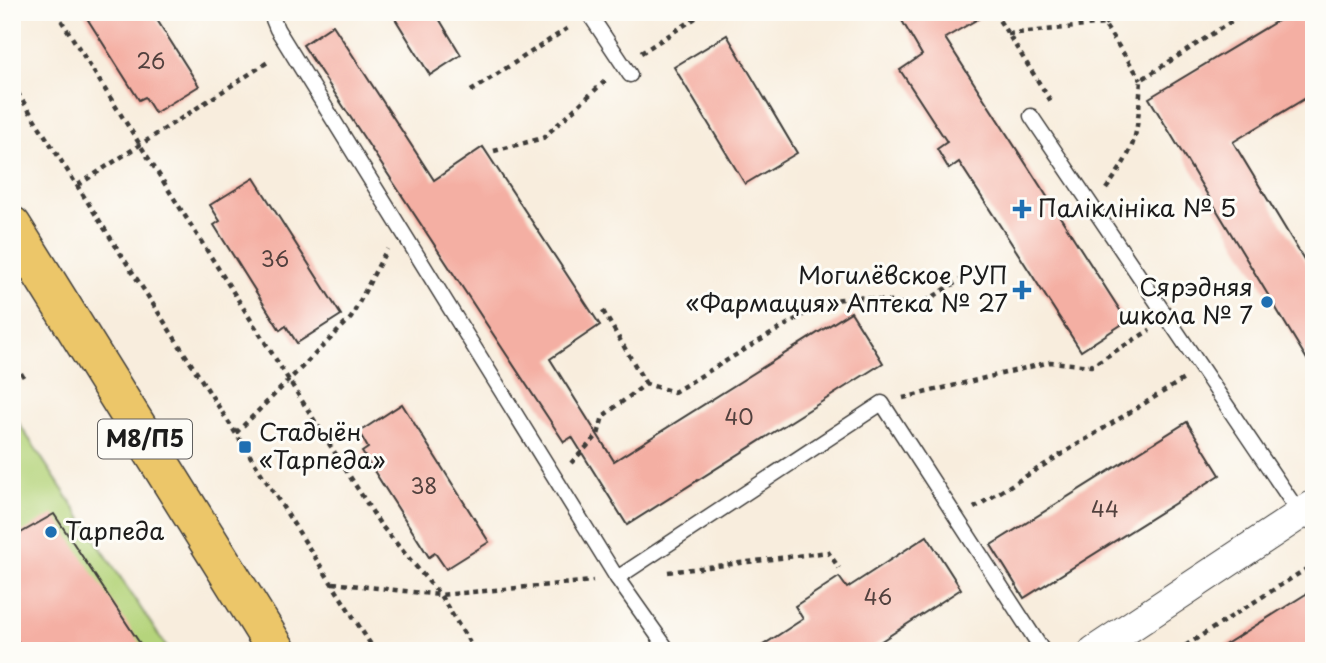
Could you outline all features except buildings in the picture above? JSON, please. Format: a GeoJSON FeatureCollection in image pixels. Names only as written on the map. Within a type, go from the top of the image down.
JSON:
{"type":"FeatureCollection","features":[{"type":"Feature","properties":{"kind":"main road","name":"М8/П5"},"geometry":{"type":"LineString","coordinates":[[12,226],[277,651]]}},
{"type":"Feature","properties":{"kind":"street"},"geometry":{"type":"LineString","coordinates":[[1094,651],[1307,509]]}},
{"type":"Feature","properties":{"kind":"lane"},"geometry":{"type":"LineString","coordinates":[[270,12],[617,578],[664,646]]}},
{"type":"Feature","properties":{"kind":"lane"},"geometry":{"type":"LineString","coordinates":[[588,12],[626,70]]}},
{"type":"Feature","properties":{"kind":"lane"},"geometry":{"type":"LineString","coordinates":[[1031,116],[1201,369],[1307,509]]}},
{"type":"Feature","properties":{"kind":"lane"},"geometry":{"type":"LineString","coordinates":[[617,578],[882,403],[1043,651]]}},
{"type":"Feature","properties":{"kind":"path"},"geometry":{"type":"LineString","coordinates":[[57,12],[380,524],[440,595],[475,651]]}},
{"type":"Feature","properties":{"kind":"path"},"geometry":{"type":"LineString","coordinates":[[494,151],[543,138],[626,70],[705,12]]}},
{"type":"Feature","properties":{"kind":"path"},"geometry":{"type":"LineString","coordinates":[[1009,34],[1104,24],[1122,12]]}},
{"type":"Feature","properties":{"kind":"path"},"geometry":{"type":"LineString","coordinates":[[1141,80],[1246,12]]}},
{"type":"Feature","properties":{"kind":"path"},"geometry":{"type":"LineString","coordinates":[[471,91],[566,32],[574,22]]}},
{"type":"Feature","properties":{"kind":"path"},"geometry":{"type":"LineString","coordinates":[[1104,24],[1141,80],[1137,138],[1128,159],[1106,190]]}},
{"type":"Feature","properties":{"kind":"path"},"geometry":{"type":"LineString","coordinates":[[78,185],[290,47]]}},
{"type":"Feature","properties":{"kind":"path"},"geometry":{"type":"LineString","coordinates":[[12,84],[375,651]]}},
{"type":"Feature","properties":{"kind":"path"},"geometry":{"type":"LineString","coordinates":[[236,433],[351,318],[400,225]]}},
{"type":"Feature","properties":{"kind":"path"},"geometry":{"type":"LineString","coordinates":[[603,312],[646,384],[674,392],[826,301],[858,297],[918,306],[960,280]]}},
{"type":"Feature","properties":{"kind":"path"},"geometry":{"type":"LineString","coordinates":[[882,403],[1050,362],[1091,366],[1168,319]]}},
{"type":"Feature","properties":{"kind":"path"},"geometry":{"type":"LineString","coordinates":[[958,518],[1201,369]]}},
{"type":"Feature","properties":{"kind":"path"},"geometry":{"type":"LineString","coordinates":[[12,381],[24,374]]}},
{"type":"Feature","properties":{"kind":"path"},"geometry":{"type":"LineString","coordinates":[[556,479],[598,435],[603,416],[646,384]]}},
{"type":"Feature","properties":{"kind":"path"},"geometry":{"type":"LineString","coordinates":[[332,583],[440,595],[617,578],[828,552],[839,568]]}},
{"type":"Feature","properties":{"kind":"path"},"geometry":{"type":"LineString","coordinates":[[1177,651],[1314,564]]}},
{"type":"Feature","properties":{"kind":"green space","name":"Тарпеда"},"geometry":{"type":"Polygon","coordinates":[[[12,413],[169,651],[12,651],[12,413]]]}},
{"type":"Feature","properties":{"kind":"place","name":"Паліклініка № 5"},"geometry":{"type":"Point","coordinates":[1022,209]}},
{"type":"Feature","properties":{"kind":"place","name":"Могилёвское РУП «Фармация» Аптека № 27"},"geometry":{"type":"Point","coordinates":[1022,290]}},
{"type":"Feature","properties":{"kind":"place","name":"Сярэдняя школа № 7"},"geometry":{"type":"Point","coordinates":[1267,302]}},
{"type":"Feature","properties":{"kind":"place","name":"Стадыён «Тарпеда»"},"geometry":{"type":"Point","coordinates":[245,447]}},
{"type":"Feature","properties":{"kind":"place","name":"Тарпеда"},"geometry":{"type":"Point","coordinates":[51,532]}}]}
